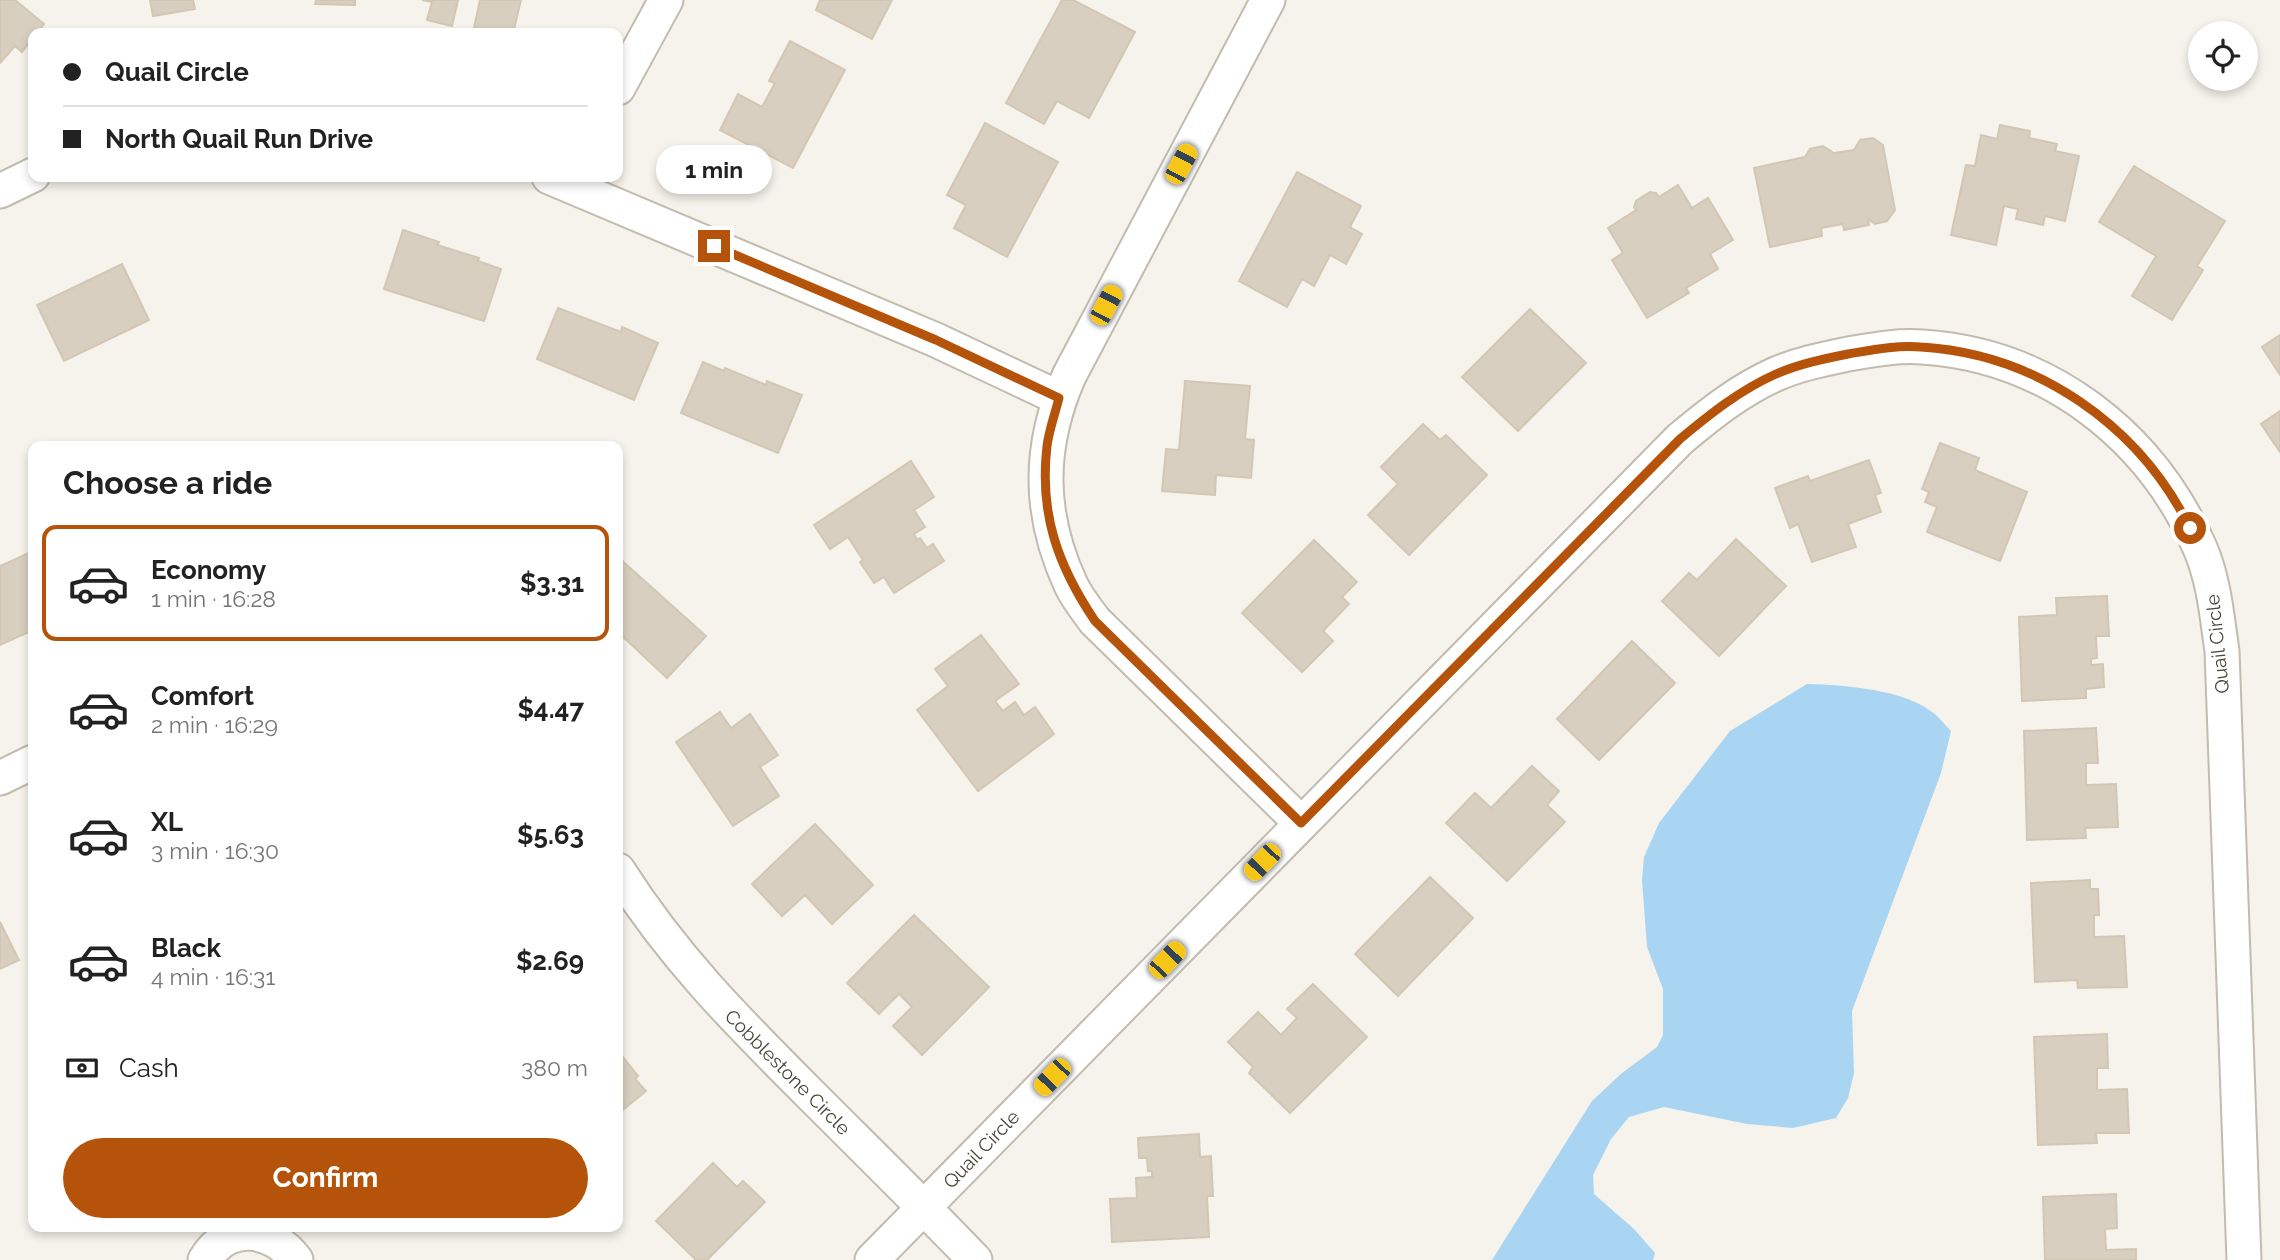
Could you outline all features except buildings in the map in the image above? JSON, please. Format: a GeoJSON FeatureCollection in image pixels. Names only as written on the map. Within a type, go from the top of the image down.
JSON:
{"type":"FeatureCollection","features":[{"type":"Feature","properties":{"kind":"street"},"geometry":{"type":"LineString","coordinates":[[623,79],[666,0]]}},
{"type":"Feature","properties":{"kind":"street"},"geometry":{"type":"LineString","coordinates":[[1268,0],[1059,398],[1047,445],[1045,498],[1052,538],[1072,587],[1095,621],[1301,823]]}},
{"type":"Feature","properties":{"kind":"street"},"geometry":{"type":"LineString","coordinates":[[0,191],[28,177]]}},
{"type":"Feature","properties":{"kind":"street"},"geometry":{"type":"LineString","coordinates":[[568,182],[936,340],[1059,398]]}},
{"type":"Feature","properties":{"kind":"street","name":"Quail Circle"},"geometry":{"type":"LineString","coordinates":[[872,1260],[1680,439],[1725,403],[1776,374],[1820,359],[1892,348],[1920,347],[1968,353],[2015,367],[2059,387],[2100,414],[2144,456],[2179,506],[2201,550],[2214,597],[2222,651],[2244,1260]]}},
{"type":"Feature","properties":{"kind":"street"},"geometry":{"type":"LineString","coordinates":[[0,778],[28,764]]}},
{"type":"Feature","properties":{"kind":"street","name":"Cobblestone Circle"},"geometry":{"type":"LineString","coordinates":[[623,878],[654,924],[729,1013],[975,1260]]}},
{"type":"Feature","properties":{"kind":"street"},"geometry":{"type":"LineString","coordinates":[[205,1260],[209,1252],[223,1241],[239,1234],[256,1233],[273,1238],[287,1248],[296,1260]]}},
{"type":"Feature","properties":{"kind":"water"},"geometry":{"type":"Polygon","coordinates":[[[1807,684],[1857,687],[1909,699],[1936,715],[1951,731],[1941,773],[1852,1011],[1854,1073],[1848,1098],[1836,1118],[1793,1128],[1747,1124],[1664,1107],[1629,1117],[1611,1139],[1593,1175],[1594,1194],[1634,1229],[1655,1253],[1653,1260],[1492,1260],[1592,1101],[1622,1073],[1657,1047],[1663,1035],[1663,989],[1647,947],[1642,880],[1644,857],[1659,823],[1730,731],[1807,684]]]}},
{"type":"Feature","properties":{"kind":"route"},"geometry":{"type":"LineString","coordinates":[[714,246],[936,340],[1059,398],[1047,445],[1045,498],[1052,538],[1072,587],[1095,621],[1301,823],[1680,439],[1725,403],[1776,374],[1820,359],[1878,349],[1920,347],[1968,353],[2015,367],[2059,387],[2100,414],[2144,456],[2179,506],[2190,528]]}}]}
